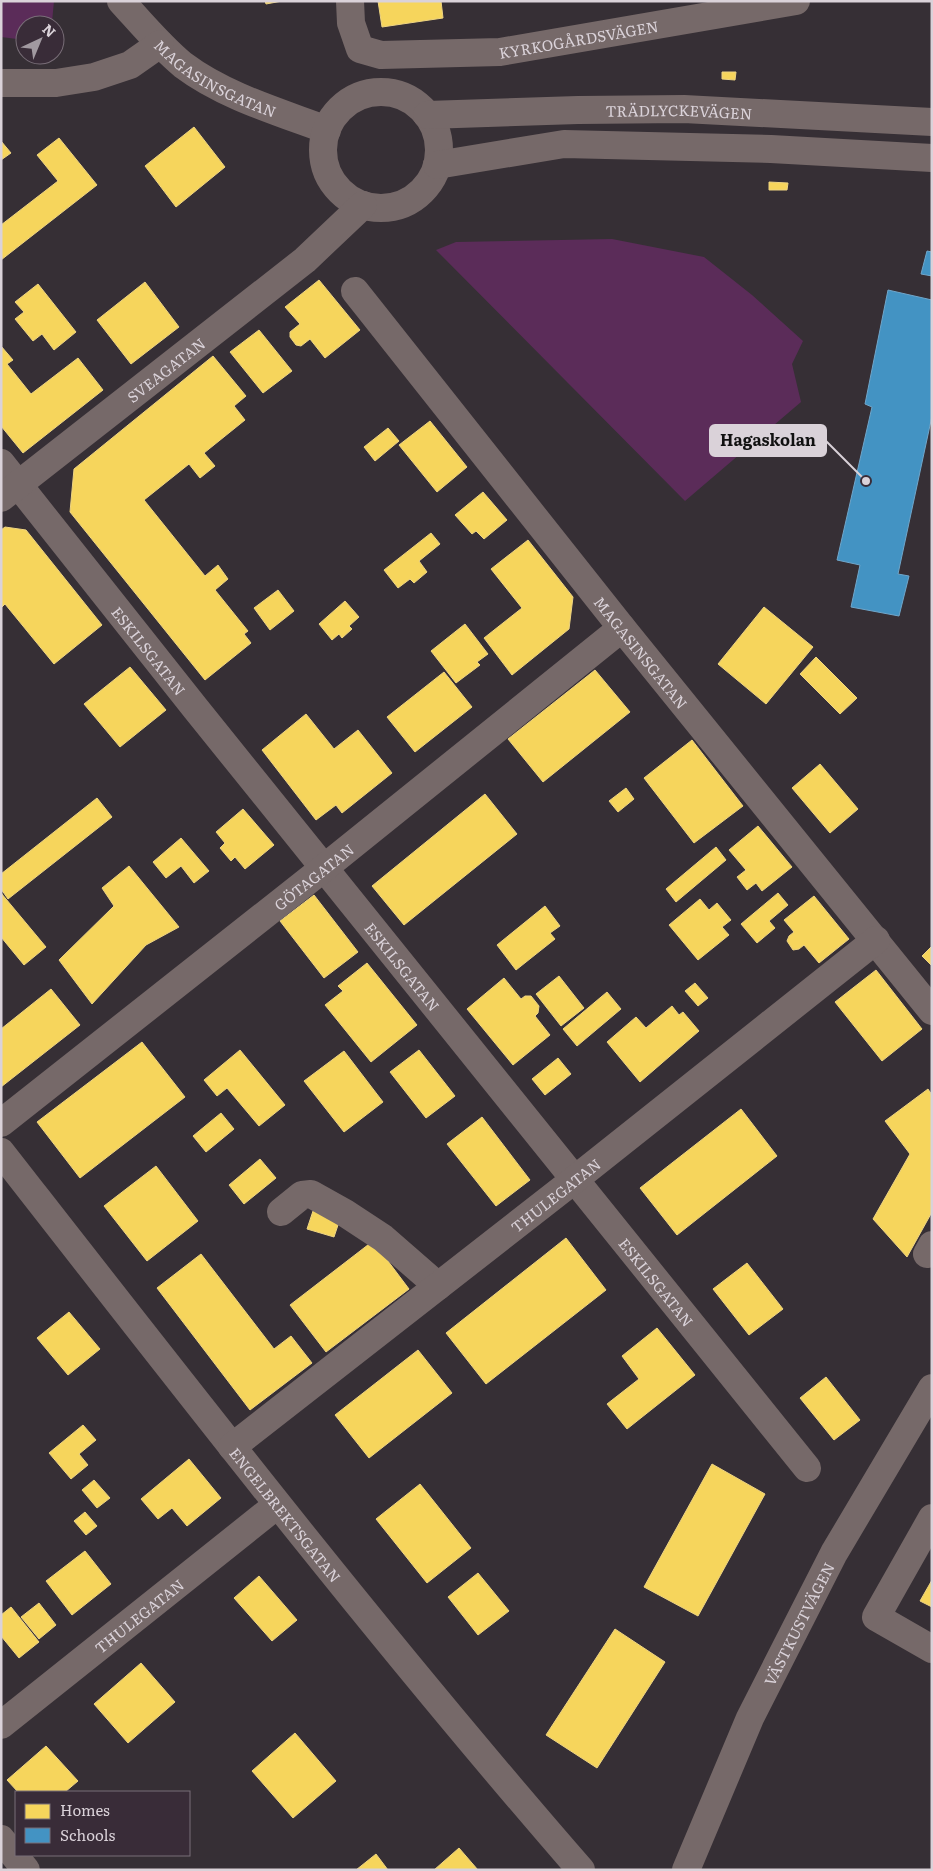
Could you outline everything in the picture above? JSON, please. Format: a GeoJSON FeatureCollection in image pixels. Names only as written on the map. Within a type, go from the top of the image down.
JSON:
{"type":"FeatureCollection","features":[{"type":"Feature","properties":{"kind":"street","name":"MAGASINSGATAN"},"geometry":{"type":"LineString","coordinates":[[121,1],[160,44],[184,65],[227,90],[326,130]]}},
{"type":"Feature","properties":{"kind":"street","name":"KYRKOGÅRDSVÄGEN"},"geometry":{"type":"LineString","coordinates":[[350,1],[351,23],[360,49],[381,55],[500,52],[795,1]]}},
{"type":"Feature","properties":{"kind":"street"},"geometry":{"type":"LineString","coordinates":[[1,83],[56,83],[94,77],[130,65],[160,44]]}},
{"type":"Feature","properties":{"kind":"street"},"geometry":{"type":"LineString","coordinates":[[393,93],[418,105],[427,115],[434,126],[439,152],[432,179],[422,192],[409,201],[394,207],[378,208],[363,205],[349,198],[337,188],[329,175],[324,160],[323,145],[326,130],[342,107],[353,99],[366,94],[393,93]]}},
{"type":"Feature","properties":{"kind":"street","name":"TRÄDLYCKEVÄGEN"},"geometry":{"type":"LineString","coordinates":[[427,115],[684,109],[932,122]]}},
{"type":"Feature","properties":{"kind":"street"},"geometry":{"type":"LineString","coordinates":[[437,165],[564,144],[771,149],[932,158]]}},
{"type":"Feature","properties":{"kind":"street","name":"SVEAGATAN"},"geometry":{"type":"LineString","coordinates":[[10,492],[305,260],[363,205]]}},
{"type":"Feature","properties":{"kind":"street","name":"MAGASINSGATAN"},"geometry":{"type":"LineString","coordinates":[[355,291],[622,628],[932,1011]]}},
{"type":"Feature","properties":{"kind":"street","name":"ESKILSGATAN"},"geometry":{"type":"LineString","coordinates":[[1,463],[10,492],[324,868],[807,1468]]}},
{"type":"Feature","properties":{"kind":"street","name":"GÖTAGATAN"},"geometry":{"type":"LineString","coordinates":[[1,1122],[324,868],[622,628]]}},
{"type":"Feature","properties":{"kind":"street","name":"THULEGATAN"},"geometry":{"type":"LineString","coordinates":[[232,1448],[876,940]]}},
{"type":"Feature","properties":{"kind":"street","name":"ENGELBREKTSGATAN"},"geometry":{"type":"LineString","coordinates":[[1,1152],[277,1505],[508,1786],[581,1870]]}},
{"type":"Feature","properties":{"kind":"street"},"geometry":{"type":"LineString","coordinates":[[281,1212],[302,1195],[311,1194],[320,1198],[383,1238],[438,1286]]}},
{"type":"Feature","properties":{"kind":"street","name":"VÄSTKUSTVÄGEN"},"geometry":{"type":"LineString","coordinates":[[686,1870],[750,1718],[830,1561],[932,1388]]}},
{"type":"Feature","properties":{"kind":"street","name":"THULEGATAN"},"geometry":{"type":"LineString","coordinates":[[1,1725],[277,1505]]}},
{"type":"Feature","properties":{"kind":"street"},"geometry":{"type":"LineString","coordinates":[[932,1518],[876,1617],[932,1650]]}},
{"type":"Feature","properties":{"kind":"street"},"geometry":{"type":"LineString","coordinates":[[1,1839],[26,1870]]}},
{"type":"Feature","properties":{"kind":"shaded area"},"geometry":{"type":"Polygon","coordinates":[[[1,1],[54,1],[53,15],[15,15],[15,39],[1,37],[1,1]]]}},
{"type":"Feature","properties":{"kind":"shaded area"},"geometry":{"type":"Polygon","coordinates":[[[612,239],[704,257],[752,295],[803,341],[792,364],[801,402],[685,501],[436,250],[456,242],[612,239]]]}},
{"type":"Feature","properties":{"kind":"building: Homes"},"geometry":{"type":"Polygon","coordinates":[[[265,1],[282,1],[266,4],[265,1]]]}},
{"type":"Feature","properties":{"kind":"building: Homes"},"geometry":{"type":"Polygon","coordinates":[[[378,1],[441,1],[443,18],[382,27],[378,1]]]}},
{"type":"Feature","properties":{"kind":"building: Homes"},"geometry":{"type":"Polygon","coordinates":[[[722,72],[736,72],[735,80],[722,79],[722,72]]]}},
{"type":"Feature","properties":{"kind":"building: Homes"},"geometry":{"type":"Polygon","coordinates":[[[194,127],[225,167],[176,207],[145,166],[194,127]]]}},
{"type":"Feature","properties":{"kind":"building: Homes"},"geometry":{"type":"Polygon","coordinates":[[[59,138],[97,185],[1,260],[1,225],[58,181],[37,155],[59,138]]]}},
{"type":"Feature","properties":{"kind":"building: Homes"},"geometry":{"type":"Polygon","coordinates":[[[1,141],[11,153],[1,160],[1,141]]]}},
{"type":"Feature","properties":{"kind":"building: Homes"},"geometry":{"type":"Polygon","coordinates":[[[769,182],[788,183],[787,190],[769,190],[769,182]]]}},
{"type":"Feature","properties":{"kind":"building: Homes"},"geometry":{"type":"Polygon","coordinates":[[[319,280],[360,330],[325,358],[310,339],[301,346],[296,345],[290,337],[290,332],[300,324],[285,307],[319,280]]]}},
{"type":"Feature","properties":{"kind":"building: Homes"},"geometry":{"type":"Polygon","coordinates":[[[145,282],[179,327],[131,364],[97,320],[145,282]]]}},
{"type":"Feature","properties":{"kind":"building: Homes"},"geometry":{"type":"Polygon","coordinates":[[[38,284],[76,332],[54,350],[42,334],[33,341],[15,319],[24,312],[15,302],[38,284]]]}},
{"type":"Feature","properties":{"kind":"building: Homes"},"geometry":{"type":"Polygon","coordinates":[[[259,330],[292,371],[263,393],[230,352],[259,330]]]}},
{"type":"Feature","properties":{"kind":"building: Homes"},"geometry":{"type":"Polygon","coordinates":[[[1,346],[13,360],[7,364],[31,394],[78,358],[103,390],[23,453],[1,426],[1,346]]]}},
{"type":"Feature","properties":{"kind":"building: Homes"},"geometry":{"type":"Polygon","coordinates":[[[213,356],[246,396],[234,406],[245,420],[204,453],[215,466],[200,478],[189,464],[144,500],[205,576],[218,565],[228,579],[215,590],[248,631],[244,634],[251,643],[205,680],[70,512],[74,469],[213,356]]]}},
{"type":"Feature","properties":{"kind":"building: Homes"},"geometry":{"type":"Polygon","coordinates":[[[430,421],[467,467],[437,492],[399,445],[430,421]]]}},
{"type":"Feature","properties":{"kind":"building: Homes"},"geometry":{"type":"Polygon","coordinates":[[[388,428],[399,441],[375,461],[364,447],[388,428]]]}},
{"type":"Feature","properties":{"kind":"building: Homes"},"geometry":{"type":"Polygon","coordinates":[[[483,492],[507,520],[484,539],[476,531],[472,534],[455,515],[483,492]]]}},
{"type":"Feature","properties":{"kind":"building: Homes"},"geometry":{"type":"Polygon","coordinates":[[[5,527],[26,530],[102,625],[54,664],[5,604],[1,608],[1,530],[5,527]]]}},
{"type":"Feature","properties":{"kind":"building: Homes"},"geometry":{"type":"Polygon","coordinates":[[[431,533],[440,544],[419,561],[427,572],[414,583],[410,579],[398,588],[384,570],[431,533]]]}},
{"type":"Feature","properties":{"kind":"building: Homes"},"geometry":{"type":"Polygon","coordinates":[[[528,540],[573,597],[569,629],[512,675],[484,638],[522,608],[491,569],[528,540]]]}},
{"type":"Feature","properties":{"kind":"building: Homes"},"geometry":{"type":"Polygon","coordinates":[[[278,590],[294,611],[270,630],[254,608],[278,590]]]}},
{"type":"Feature","properties":{"kind":"building: Homes"},"geometry":{"type":"Polygon","coordinates":[[[345,601],[359,617],[349,626],[352,629],[342,638],[339,634],[332,640],[319,624],[345,601]]]}},
{"type":"Feature","properties":{"kind":"building: Homes"},"geometry":{"type":"Polygon","coordinates":[[[764,607],[813,647],[766,704],[718,664],[764,607]]]}},
{"type":"Feature","properties":{"kind":"building: Homes"},"geometry":{"type":"Polygon","coordinates":[[[465,624],[488,654],[477,662],[480,665],[456,683],[431,651],[465,624]]]}},
{"type":"Feature","properties":{"kind":"building: Homes"},"geometry":{"type":"Polygon","coordinates":[[[816,657],[857,698],[840,714],[800,674],[816,657]]]}},
{"type":"Feature","properties":{"kind":"building: Homes"},"geometry":{"type":"Polygon","coordinates":[[[130,667],[166,710],[120,747],[84,704],[130,667]]]}},
{"type":"Feature","properties":{"kind":"building: Homes"},"geometry":{"type":"Polygon","coordinates":[[[595,670],[630,712],[543,782],[508,739],[595,670]]]}},
{"type":"Feature","properties":{"kind":"building: Homes"},"geometry":{"type":"Polygon","coordinates":[[[444,672],[472,707],[415,752],[387,717],[444,672]]]}},
{"type":"Feature","properties":{"kind":"building: Homes"},"geometry":{"type":"Polygon","coordinates":[[[306,714],[334,749],[358,730],[392,773],[342,813],[336,805],[316,820],[262,750],[306,714]]]}},
{"type":"Feature","properties":{"kind":"building: Homes"},"geometry":{"type":"Polygon","coordinates":[[[692,740],[743,806],[694,843],[644,778],[692,740]]]}},
{"type":"Feature","properties":{"kind":"building: Homes"},"geometry":{"type":"Polygon","coordinates":[[[820,764],[858,809],[830,833],[792,788],[820,764]]]}},
{"type":"Feature","properties":{"kind":"building: Homes"},"geometry":{"type":"Polygon","coordinates":[[[626,788],[634,799],[618,812],[609,801],[626,788]]]}},
{"type":"Feature","properties":{"kind":"building: Homes"},"geometry":{"type":"Polygon","coordinates":[[[485,794],[517,834],[404,925],[372,886],[485,794]]]}},
{"type":"Feature","properties":{"kind":"building: Homes"},"geometry":{"type":"Polygon","coordinates":[[[97,798],[112,817],[8,899],[1,889],[1,874],[97,798]]]}},
{"type":"Feature","properties":{"kind":"building: Homes"},"geometry":{"type":"Polygon","coordinates":[[[243,809],[274,845],[245,869],[235,857],[231,861],[220,848],[225,843],[216,832],[243,809]]]}},
{"type":"Feature","properties":{"kind":"building: Homes"},"geometry":{"type":"Polygon","coordinates":[[[758,826],[792,867],[762,891],[756,883],[747,890],[737,877],[746,870],[729,850],[758,826]]]}},
{"type":"Feature","properties":{"kind":"building: Homes"},"geometry":{"type":"Polygon","coordinates":[[[181,838],[209,871],[194,883],[181,866],[166,878],[153,862],[181,838]]]}},
{"type":"Feature","properties":{"kind":"building: Homes"},"geometry":{"type":"Polygon","coordinates":[[[716,847],[726,860],[676,902],[666,889],[716,847]]]}},
{"type":"Feature","properties":{"kind":"building: Homes"},"geometry":{"type":"Polygon","coordinates":[[[129,866],[179,927],[146,945],[92,1004],[59,960],[114,906],[102,888],[129,866]]]}},
{"type":"Feature","properties":{"kind":"building: Homes"},"geometry":{"type":"Polygon","coordinates":[[[1,893],[46,947],[24,965],[1,937],[1,893]]]}},
{"type":"Feature","properties":{"kind":"building: Homes"},"geometry":{"type":"Polygon","coordinates":[[[778,893],[788,905],[769,921],[775,928],[757,943],[741,924],[778,893]]]}},
{"type":"Feature","properties":{"kind":"building: Homes"},"geometry":{"type":"Polygon","coordinates":[[[314,895],[358,952],[324,978],[280,921],[314,895]]]}},
{"type":"Feature","properties":{"kind":"building: Homes"},"geometry":{"type":"Polygon","coordinates":[[[814,896],[849,939],[819,963],[804,945],[799,949],[793,950],[787,941],[794,932],[784,920],[814,896]]]}},
{"type":"Feature","properties":{"kind":"building: Homes"},"geometry":{"type":"Polygon","coordinates":[[[700,899],[709,910],[717,903],[731,920],[722,927],[729,935],[698,960],[669,925],[700,899]]]}},
{"type":"Feature","properties":{"kind":"building: Homes"},"geometry":{"type":"Polygon","coordinates":[[[545,906],[560,926],[550,933],[555,939],[516,970],[497,945],[545,906]]]}},
{"type":"Feature","properties":{"kind":"building: Homes"},"geometry":{"type":"Polygon","coordinates":[[[932,946],[932,966],[922,956],[932,946]]]}},
{"type":"Feature","properties":{"kind":"building: Homes"},"geometry":{"type":"Polygon","coordinates":[[[367,963],[417,1025],[371,1062],[325,1005],[343,991],[338,986],[367,963]]]}},
{"type":"Feature","properties":{"kind":"building: Homes"},"geometry":{"type":"Polygon","coordinates":[[[876,970],[922,1029],[882,1061],[835,1002],[876,970]]]}},
{"type":"Feature","properties":{"kind":"building: Homes"},"geometry":{"type":"Polygon","coordinates":[[[559,976],[584,1008],[561,1026],[536,994],[559,976]]]}},
{"type":"Feature","properties":{"kind":"building: Homes"},"geometry":{"type":"Polygon","coordinates":[[[504,978],[521,999],[525,996],[531,996],[539,1006],[538,1013],[535,1016],[550,1035],[513,1065],[467,1009],[504,978]]]}},
{"type":"Feature","properties":{"kind":"building: Homes"},"geometry":{"type":"Polygon","coordinates":[[[695,983],[708,998],[698,1006],[685,991],[695,983]]]}},
{"type":"Feature","properties":{"kind":"building: Homes"},"geometry":{"type":"Polygon","coordinates":[[[51,989],[80,1025],[1,1087],[1,1029],[51,989]]]}},
{"type":"Feature","properties":{"kind":"building: Homes"},"geometry":{"type":"Polygon","coordinates":[[[607,992],[621,1009],[577,1046],[563,1029],[607,992]]]}},
{"type":"Feature","properties":{"kind":"building: Homes"},"geometry":{"type":"Polygon","coordinates":[[[672,1006],[679,1015],[683,1012],[699,1031],[640,1082],[607,1042],[636,1017],[646,1028],[672,1006]]]}},
{"type":"Feature","properties":{"kind":"building: Homes"},"geometry":{"type":"Polygon","coordinates":[[[142,1042],[185,1097],[80,1178],[37,1122],[142,1042]]]}},
{"type":"Feature","properties":{"kind":"building: Homes"},"geometry":{"type":"Polygon","coordinates":[[[240,1050],[285,1105],[259,1126],[227,1088],[217,1096],[204,1080],[240,1050]]]}},
{"type":"Feature","properties":{"kind":"building: Homes"},"geometry":{"type":"Polygon","coordinates":[[[419,1050],[455,1096],[426,1118],[390,1072],[419,1050]]]}},
{"type":"Feature","properties":{"kind":"building: Homes"},"geometry":{"type":"Polygon","coordinates":[[[344,1051],[383,1102],[344,1132],[304,1081],[344,1051]]]}},
{"type":"Feature","properties":{"kind":"building: Homes"},"geometry":{"type":"Polygon","coordinates":[[[558,1058],[571,1074],[545,1095],[532,1079],[558,1058]]]}},
{"type":"Feature","properties":{"kind":"building: Homes"},"geometry":{"type":"Polygon","coordinates":[[[928,1089],[932,1095],[932,1212],[907,1257],[873,1219],[910,1154],[885,1121],[928,1089]]]}},
{"type":"Feature","properties":{"kind":"building: Homes"},"geometry":{"type":"Polygon","coordinates":[[[741,1109],[777,1156],[677,1235],[640,1188],[741,1109]]]}},
{"type":"Feature","properties":{"kind":"building: Homes"},"geometry":{"type":"Polygon","coordinates":[[[221,1113],[234,1129],[206,1152],[193,1136],[221,1113]]]}},
{"type":"Feature","properties":{"kind":"building: Homes"},"geometry":{"type":"Polygon","coordinates":[[[482,1117],[530,1180],[496,1206],[447,1144],[482,1117]]]}},
{"type":"Feature","properties":{"kind":"building: Homes"},"geometry":{"type":"Polygon","coordinates":[[[260,1159],[276,1178],[244,1204],[229,1185],[260,1159]]]}},
{"type":"Feature","properties":{"kind":"building: Homes"},"geometry":{"type":"Polygon","coordinates":[[[156,1166],[198,1221],[147,1261],[104,1206],[156,1166]]]}},
{"type":"Feature","properties":{"kind":"building: Homes"},"geometry":{"type":"Polygon","coordinates":[[[313,1211],[340,1219],[334,1237],[307,1229],[313,1211]]]}},
{"type":"Feature","properties":{"kind":"building: Homes"},"geometry":{"type":"Polygon","coordinates":[[[566,1238],[606,1290],[486,1384],[446,1333],[566,1238]]]}},
{"type":"Feature","properties":{"kind":"building: Homes"},"geometry":{"type":"Polygon","coordinates":[[[373,1241],[409,1289],[326,1352],[290,1305],[373,1241]]]}},
{"type":"Feature","properties":{"kind":"building: Homes"},"geometry":{"type":"Polygon","coordinates":[[[201,1254],[274,1349],[291,1336],[312,1363],[250,1410],[157,1288],[201,1254]]]}},
{"type":"Feature","properties":{"kind":"building: Homes"},"geometry":{"type":"Polygon","coordinates":[[[747,1263],[783,1309],[749,1335],[713,1289],[747,1263]]]}},
{"type":"Feature","properties":{"kind":"building: Homes"},"geometry":{"type":"Polygon","coordinates":[[[69,1312],[100,1349],[68,1375],[37,1338],[69,1312]]]}},
{"type":"Feature","properties":{"kind":"building: Homes"},"geometry":{"type":"Polygon","coordinates":[[[657,1328],[695,1375],[627,1429],[607,1404],[639,1379],[622,1356],[657,1328]]]}},
{"type":"Feature","properties":{"kind":"building: Homes"},"geometry":{"type":"Polygon","coordinates":[[[418,1350],[452,1393],[369,1458],[335,1415],[418,1350]]]}},
{"type":"Feature","properties":{"kind":"building: Homes"},"geometry":{"type":"Polygon","coordinates":[[[826,1377],[860,1420],[834,1440],[800,1398],[826,1377]]]}},
{"type":"Feature","properties":{"kind":"building: Homes"},"geometry":{"type":"Polygon","coordinates":[[[83,1425],[96,1440],[79,1454],[88,1465],[71,1479],[49,1453],[83,1425]]]}},
{"type":"Feature","properties":{"kind":"building: Homes"},"geometry":{"type":"Polygon","coordinates":[[[189,1459],[221,1498],[187,1526],[172,1508],[158,1519],[141,1499],[189,1459]]]}},
{"type":"Feature","properties":{"kind":"building: Homes"},"geometry":{"type":"Polygon","coordinates":[[[712,1464],[765,1494],[698,1616],[644,1587],[712,1464]]]}},
{"type":"Feature","properties":{"kind":"building: Homes"},"geometry":{"type":"Polygon","coordinates":[[[94,1480],[110,1498],[97,1508],[82,1490],[94,1480]]]}},
{"type":"Feature","properties":{"kind":"building: Homes"},"geometry":{"type":"Polygon","coordinates":[[[420,1484],[471,1548],[427,1583],[376,1519],[420,1484]]]}},
{"type":"Feature","properties":{"kind":"building: Homes"},"geometry":{"type":"Polygon","coordinates":[[[85,1512],[97,1526],[86,1535],[74,1521],[85,1512]]]}},
{"type":"Feature","properties":{"kind":"building: Homes"},"geometry":{"type":"Polygon","coordinates":[[[85,1551],[111,1584],[72,1615],[46,1581],[85,1551]]]}},
{"type":"Feature","properties":{"kind":"building: Homes"},"geometry":{"type":"Polygon","coordinates":[[[478,1573],[509,1611],[478,1635],[448,1597],[478,1573]]]}},
{"type":"Feature","properties":{"kind":"building: Homes"},"geometry":{"type":"Polygon","coordinates":[[[259,1576],[297,1620],[272,1641],[234,1598],[259,1576]]]}},
{"type":"Feature","properties":{"kind":"building: Homes"},"geometry":{"type":"Polygon","coordinates":[[[932,1580],[932,1607],[920,1601],[932,1580]]]}},
{"type":"Feature","properties":{"kind":"building: Homes"},"geometry":{"type":"Polygon","coordinates":[[[39,1603],[56,1625],[39,1639],[21,1617],[39,1603]]]}},
{"type":"Feature","properties":{"kind":"building: Homes"},"geometry":{"type":"Polygon","coordinates":[[[11,1607],[39,1642],[19,1658],[1,1636],[1,1615],[11,1607]]]}},
{"type":"Feature","properties":{"kind":"building: Homes"},"geometry":{"type":"Polygon","coordinates":[[[615,1629],[665,1662],[597,1768],[546,1735],[615,1629]]]}},
{"type":"Feature","properties":{"kind":"building: Homes"},"geometry":{"type":"Polygon","coordinates":[[[141,1663],[175,1702],[128,1743],[94,1704],[141,1663]]]}},
{"type":"Feature","properties":{"kind":"building: Homes"},"geometry":{"type":"Polygon","coordinates":[[[295,1733],[336,1781],[293,1818],[252,1771],[295,1733]]]}},
{"type":"Feature","properties":{"kind":"building: Homes"},"geometry":{"type":"Polygon","coordinates":[[[46,1746],[78,1781],[66,1791],[17,1791],[7,1780],[46,1746]]]}},
{"type":"Feature","properties":{"kind":"building: Homes"},"geometry":{"type":"Polygon","coordinates":[[[459,1848],[478,1870],[434,1870],[459,1848]]]}},
{"type":"Feature","properties":{"kind":"building: Homes"},"geometry":{"type":"Polygon","coordinates":[[[376,1854],[388,1870],[356,1870],[376,1854]]]}},
{"type":"Feature","properties":{"kind":"building: Schools"},"geometry":{"type":"Polygon","coordinates":[[[927,251],[932,252],[932,276],[921,274],[927,251]]]}},
{"type":"Feature","properties":{"kind":"building: Schools"},"geometry":{"type":"Polygon","coordinates":[[[888,290],[932,300],[932,416],[898,574],[909,576],[899,616],[851,607],[860,565],[837,560],[872,407],[865,404],[888,290]]]}},
{"type":"Feature","properties":{"kind":"place","name":"Hagaskolan"},"geometry":{"type":"Point","coordinates":[866,481]}}]}
